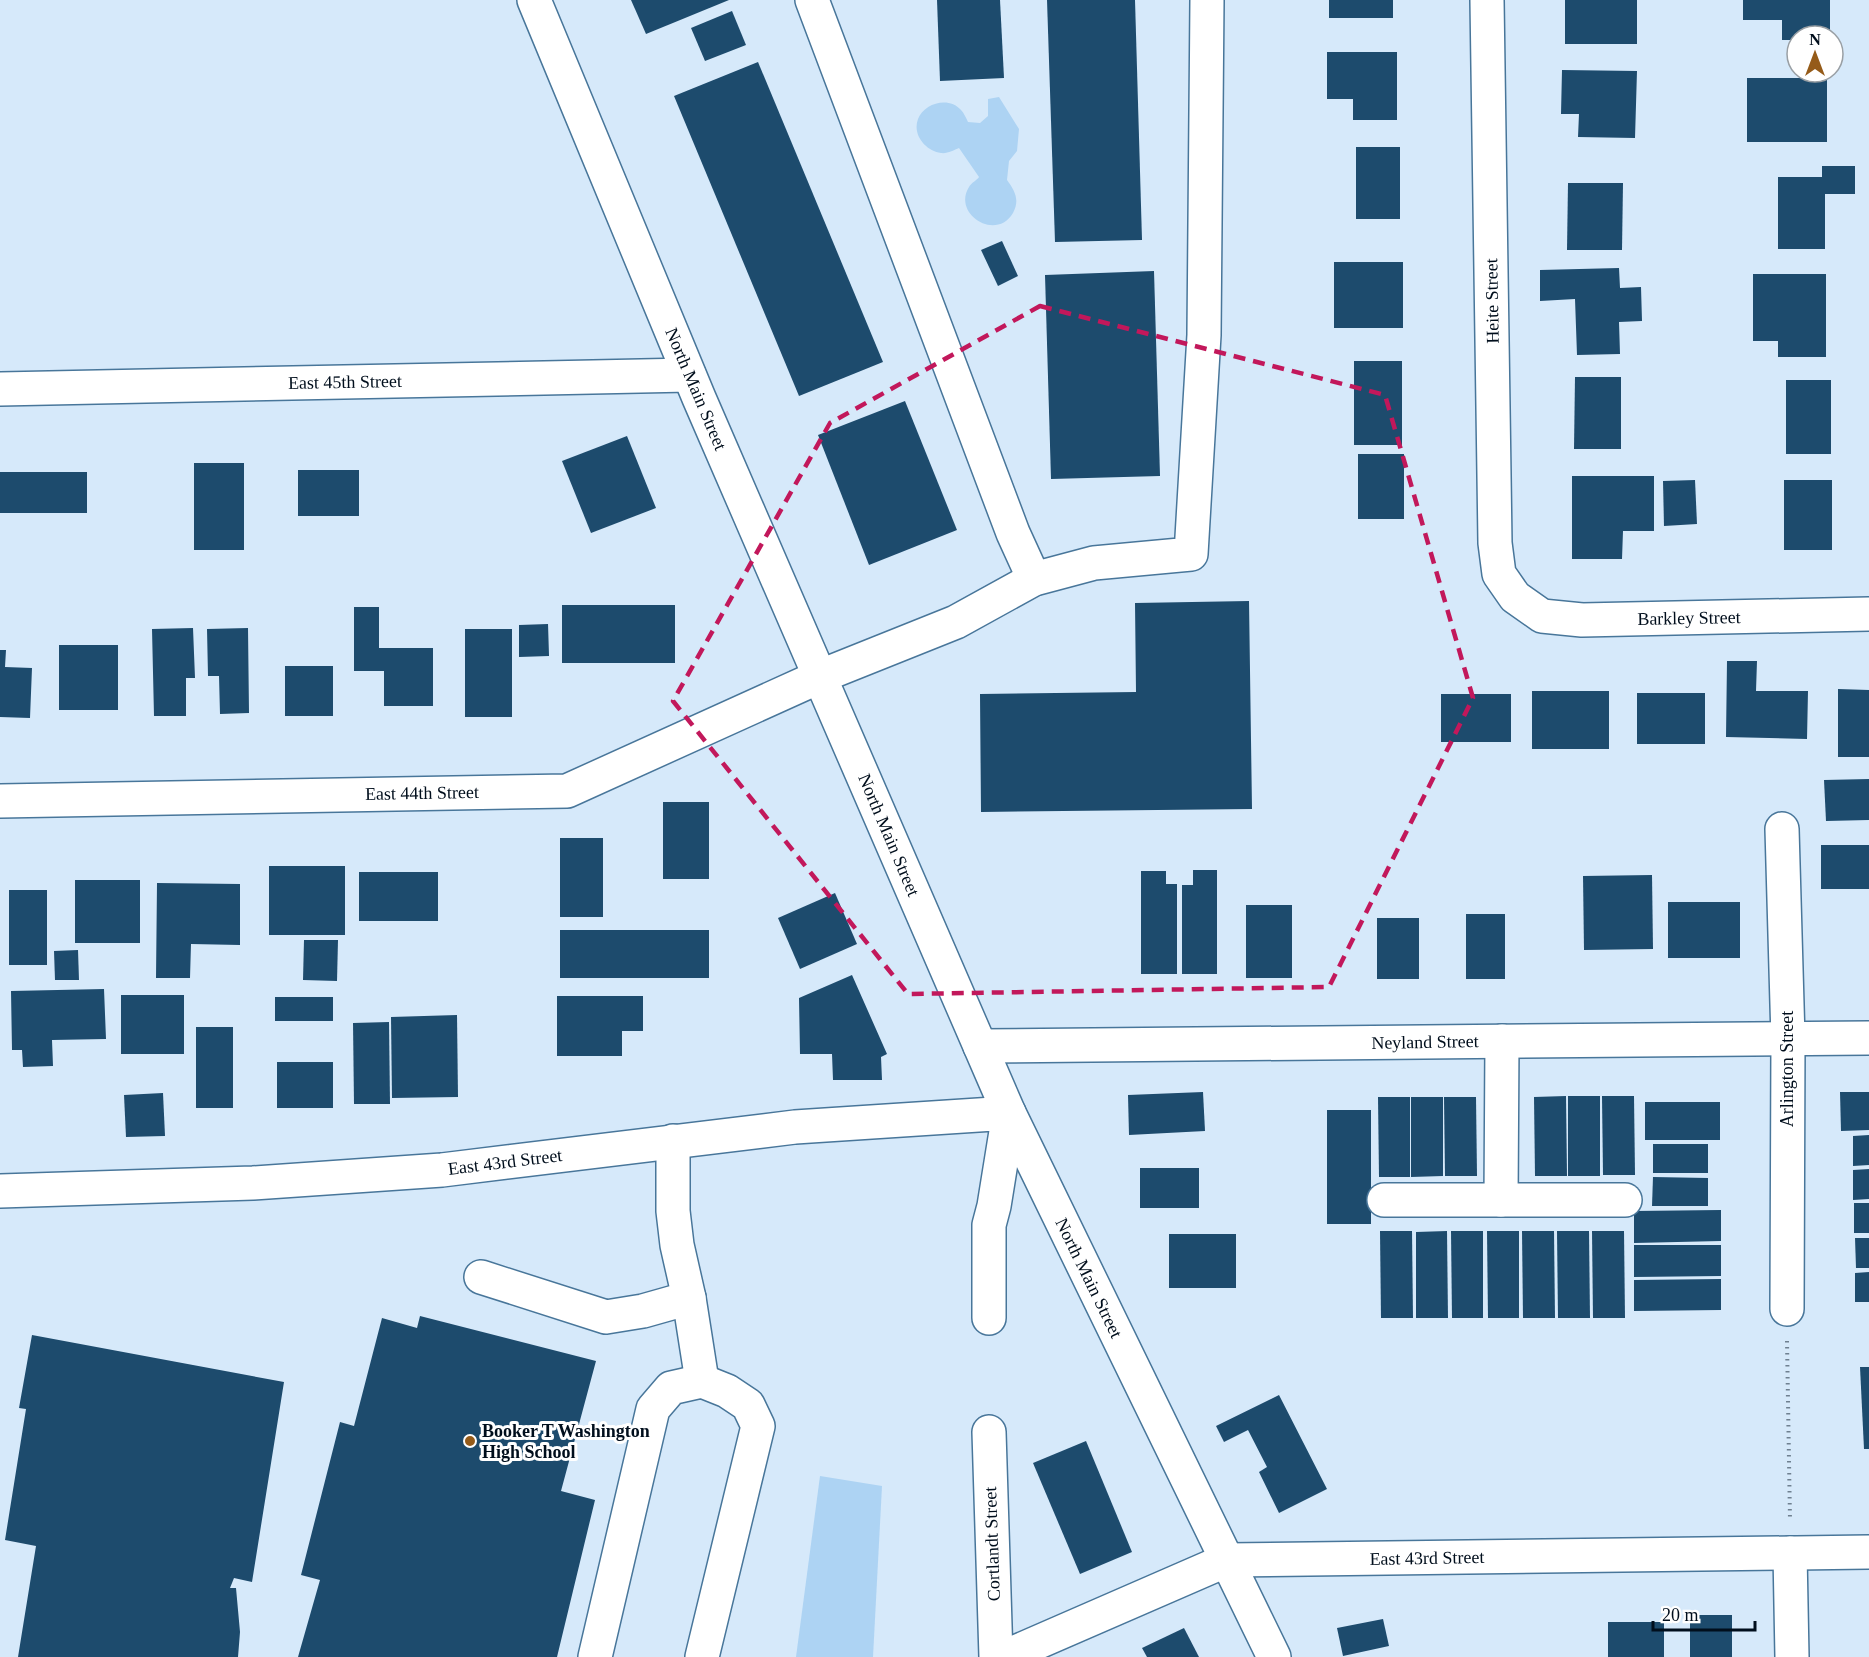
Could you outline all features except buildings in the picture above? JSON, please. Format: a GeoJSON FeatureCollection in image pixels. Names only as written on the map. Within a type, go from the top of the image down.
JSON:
{"type":"FeatureCollection","features":[{"type":"Feature","properties":{"kind":"street","name":"North Main Street"},"geometry":{"type":"LineString","coordinates":[[534,0],[689,375],[1009,1113],[1274,1657]]}},
{"type":"Feature","properties":{"kind":"street"},"geometry":{"type":"LineString","coordinates":[[812,0],[1013,533],[1034,579]]}},
{"type":"Feature","properties":{"kind":"street","name":"East 44th Street"},"geometry":{"type":"LineString","coordinates":[[0,801],[567,790],[820,676],[956,622],[1034,579],[1094,563],[1191,554],[1204,334],[1207,0]]}},
{"type":"Feature","properties":{"kind":"street","name":"Heite Street"},"geometry":{"type":"LineString","coordinates":[[1487,0],[1496,543],[1499,574],[1515,597]]}},
{"type":"Feature","properties":{"kind":"street","name":"East 45th Street"},"geometry":{"type":"LineString","coordinates":[[0,389],[689,375]]}},
{"type":"Feature","properties":{"kind":"street","name":"Barkley Street"},"geometry":{"type":"LineString","coordinates":[[1515,597],[1542,616],[1582,620],[1869,614]]}},
{"type":"Feature","properties":{"kind":"street","name":"Arlington Street"},"geometry":{"type":"LineString","coordinates":[[1782,829],[1788,1039],[1787,1309]]}},
{"type":"Feature","properties":{"kind":"street","name":"Neyland Street"},"geometry":{"type":"LineString","coordinates":[[980,1047],[1869,1038]]}},
{"type":"Feature","properties":{"kind":"street"},"geometry":{"type":"LineString","coordinates":[[1501,1200],[1502,1041]]}},
{"type":"Feature","properties":{"kind":"street"},"geometry":{"type":"LineString","coordinates":[[990,1318],[989,1225],[1009,1113]]}},
{"type":"Feature","properties":{"kind":"street","name":"East 43rd Street"},"geometry":{"type":"LineString","coordinates":[[0,1191],[253,1183],[442,1170],[795,1127],[1009,1113]]}},
{"type":"Feature","properties":{"kind":"street"},"geometry":{"type":"LineString","coordinates":[[673,1141],[673,1211],[677,1245],[689,1298],[702,1381]]}},
{"type":"Feature","properties":{"kind":"street"},"geometry":{"type":"LineString","coordinates":[[1384,1200],[1625,1200]]}},
{"type":"Feature","properties":{"kind":"street"},"geometry":{"type":"LineString","coordinates":[[481,1277],[606,1317],[643,1311],[689,1298]]}},
{"type":"Feature","properties":{"kind":"street"},"geometry":{"type":"LineString","coordinates":[[595,1657],[653,1409],[671,1388],[702,1381],[727,1391],[748,1405],[758,1426],[702,1657]]}},
{"type":"Feature","properties":{"kind":"street","name":"Cortlandt Street"},"geometry":{"type":"LineString","coordinates":[[988,1432],[996,1657]]}},
{"type":"Feature","properties":{"kind":"street","name":"East 43rd Street"},"geometry":{"type":"LineString","coordinates":[[1004,1657],[1227,1560],[1869,1552]]}},
{"type":"Feature","properties":{"kind":"street"},"geometry":{"type":"LineString","coordinates":[[1790,1553],[1792,1657]]}},
{"type":"Feature","properties":{"kind":"path"},"geometry":{"type":"LineString","coordinates":[[1787,1359],[1790,1553]]}},
{"type":"Feature","properties":{"kind":"highlighted area"},"geometry":{"type":"Polygon","coordinates":[[[1040,306],[1385,395],[1473,698],[1329,987],[908,994],[673,701],[830,423],[1040,306]]]}},
{"type":"Feature","properties":{"kind":"shaded area"},"geometry":{"type":"Polygon","coordinates":[[[999,97],[1019,129],[1017,151],[1009,161],[1007,180],[1014,192],[1016,204],[1013,213],[1006,221],[997,225],[987,225],[971,215],[966,207],[965,197],[969,187],[979,177],[959,148],[950,152],[935,152],[922,141],[917,125],[921,113],[931,105],[944,102],[962,111],[968,122],[980,123],[988,116],[988,99],[999,97]]]}},
{"type":"Feature","properties":{"kind":"shaded area"},"geometry":{"type":"Polygon","coordinates":[[[820,1476],[882,1486],[873,1657],[796,1657],[820,1476]]]}},
{"type":"Feature","properties":{"kind":"place","name":"Booker T Washington High School"},"geometry":{"type":"Point","coordinates":[470,1441]}}]}
